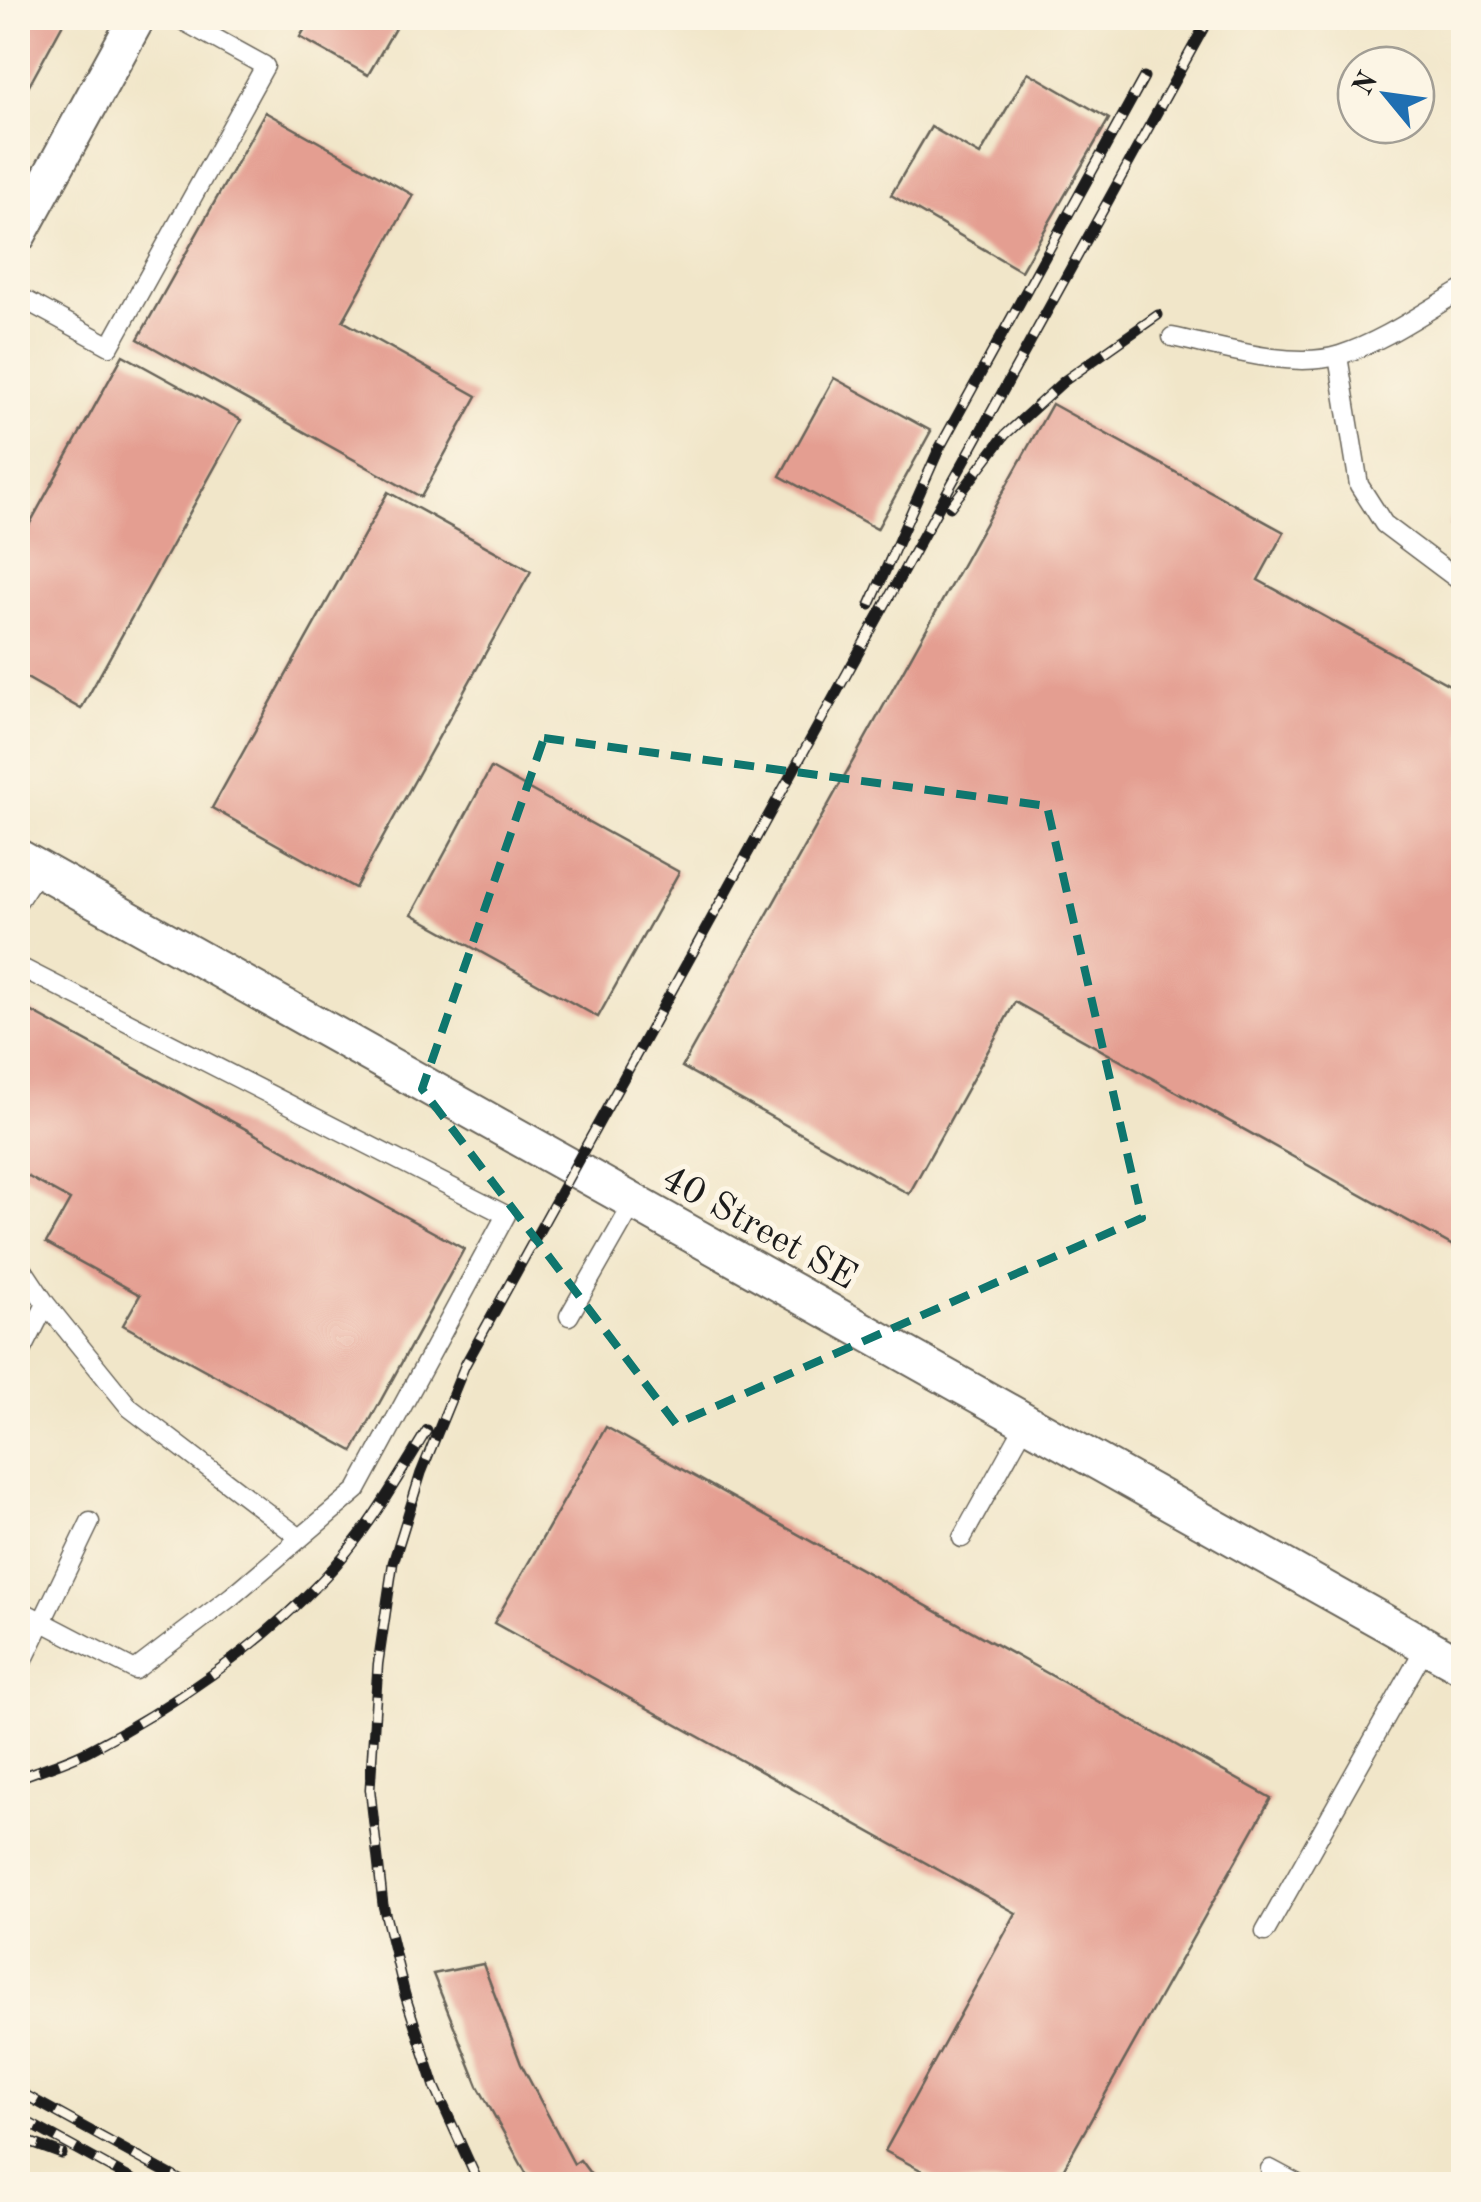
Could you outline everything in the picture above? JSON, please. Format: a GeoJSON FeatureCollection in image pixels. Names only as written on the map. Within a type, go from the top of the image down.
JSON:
{"type":"FeatureCollection","features":[{"type":"Feature","properties":{"kind":"street"},"geometry":{"type":"LineString","coordinates":[[18,235],[137,18]]}},
{"type":"Feature","properties":{"kind":"street","name":"40 Street SE"},"geometry":{"type":"LineString","coordinates":[[28,863],[1464,1667]]}},
{"type":"Feature","properties":{"kind":"lane"},"geometry":{"type":"LineString","coordinates":[[18,296],[110,346],[265,66],[178,18]]}},
{"type":"Feature","properties":{"kind":"lane"},"geometry":{"type":"LineString","coordinates":[[1172,336],[1274,359],[1338,356],[1386,334],[1464,289]]}},
{"type":"Feature","properties":{"kind":"lane"},"geometry":{"type":"LineString","coordinates":[[1338,356],[1359,485],[1384,524],[1464,584]]}},
{"type":"Feature","properties":{"kind":"lane"},"geometry":{"type":"LineString","coordinates":[[18,901],[28,863]]}},
{"type":"Feature","properties":{"kind":"lane"},"geometry":{"type":"LineString","coordinates":[[18,966],[506,1215],[357,1490],[232,1596],[135,1670],[18,1609]]}},
{"type":"Feature","properties":{"kind":"lane"},"geometry":{"type":"LineString","coordinates":[[569,1316],[633,1204]]}},
{"type":"Feature","properties":{"kind":"lane"},"geometry":{"type":"LineString","coordinates":[[18,1262],[46,1304],[130,1408],[300,1538]]}},
{"type":"Feature","properties":{"kind":"lane"},"geometry":{"type":"LineString","coordinates":[[18,1359],[46,1304]]}},
{"type":"Feature","properties":{"kind":"lane"},"geometry":{"type":"LineString","coordinates":[[962,1538],[1026,1423]]}},
{"type":"Feature","properties":{"kind":"lane"},"geometry":{"type":"LineString","coordinates":[[25,1656],[90,1522]]}},
{"type":"Feature","properties":{"kind":"lane"},"geometry":{"type":"LineString","coordinates":[[1265,1932],[1426,1646]]}},
{"type":"Feature","properties":{"kind":"lane"},"geometry":{"type":"LineString","coordinates":[[1270,2169],[1298,2184]]}},
{"type":"Feature","properties":{"kind":"highlighted area"},"geometry":{"type":"Polygon","coordinates":[[[544,738],[1047,806],[1142,1218],[676,1424],[422,1089],[544,738]]]}},
{"type":"Feature","properties":{"kind":"building"},"geometry":{"type":"Polygon","coordinates":[[[18,18],[66,18],[18,106],[18,18]]]}},
{"type":"Feature","properties":{"kind":"building"},"geometry":{"type":"Polygon","coordinates":[[[311,18],[401,18],[368,75],[300,37],[311,18]]]}},
{"type":"Feature","properties":{"kind":"building"},"geometry":{"type":"Polygon","coordinates":[[[1028,72],[1109,119],[1021,271],[891,195],[931,127],[980,155],[1028,72]]]}},
{"type":"Feature","properties":{"kind":"building"},"geometry":{"type":"Polygon","coordinates":[[[265,112],[413,195],[343,321],[477,396],[421,497],[138,339],[265,112]]]}},
{"type":"Feature","properties":{"kind":"building"},"geometry":{"type":"Polygon","coordinates":[[[123,355],[241,420],[81,709],[18,673],[18,545],[123,355]]]}},
{"type":"Feature","properties":{"kind":"building"},"geometry":{"type":"Polygon","coordinates":[[[834,378],[931,431],[877,529],[780,476],[834,378]]]}},
{"type":"Feature","properties":{"kind":"building"},"geometry":{"type":"Polygon","coordinates":[[[1052,404],[1284,532],[1258,580],[1464,693],[1464,1252],[1015,1002],[909,1194],[682,1067],[1052,404]]]}},
{"type":"Feature","properties":{"kind":"building"},"geometry":{"type":"Polygon","coordinates":[[[388,492],[531,571],[355,888],[212,808],[388,492]]]}},
{"type":"Feature","properties":{"kind":"building"},"geometry":{"type":"Polygon","coordinates":[[[1464,498],[1464,533],[1449,525],[1464,498]]]}},
{"type":"Feature","properties":{"kind":"building"},"geometry":{"type":"Polygon","coordinates":[[[491,768],[679,872],[598,1017],[412,914],[491,768]]]}},
{"type":"Feature","properties":{"kind":"building"},"geometry":{"type":"Polygon","coordinates":[[[18,1004],[464,1249],[353,1451],[123,1325],[140,1295],[46,1243],[70,1200],[18,1171],[18,1004]]]}},
{"type":"Feature","properties":{"kind":"building"},"geometry":{"type":"Polygon","coordinates":[[[606,1427],[1271,1798],[1055,2184],[947,2184],[885,2151],[1016,1913],[494,1623],[606,1427]]]}},
{"type":"Feature","properties":{"kind":"building"},"geometry":{"type":"Polygon","coordinates":[[[483,1964],[521,2064],[574,2164],[580,2160],[598,2184],[532,2184],[478,2086],[433,1974],[483,1964]]]}},
{"type":"Feature","properties":{"kind":"railway"},"geometry":{"type":"LineString","coordinates":[[479,2184],[435,2087],[405,1995],[383,1905],[370,1789],[378,1664],[393,1563],[421,1473],[465,1365],[1209,18]]}},
{"type":"Feature","properties":{"kind":"railway"},"geometry":{"type":"LineString","coordinates":[[870,605],[939,449],[1144,77]]}},
{"type":"Feature","properties":{"kind":"railway"},"geometry":{"type":"LineString","coordinates":[[950,507],[1005,435],[1064,381],[1158,315]]}},
{"type":"Feature","properties":{"kind":"railway"},"geometry":{"type":"LineString","coordinates":[[18,1778],[80,1754],[151,1715],[270,1629],[352,1545],[427,1430]]}},
{"type":"Feature","properties":{"kind":"railway"},"geometry":{"type":"LineString","coordinates":[[18,2091],[187,2184]]}},
{"type":"Feature","properties":{"kind":"railway"},"geometry":{"type":"LineString","coordinates":[[18,2117],[140,2184]]}},
{"type":"Feature","properties":{"kind":"railway"},"geometry":{"type":"LineString","coordinates":[[18,2138],[62,2154]]}}]}
